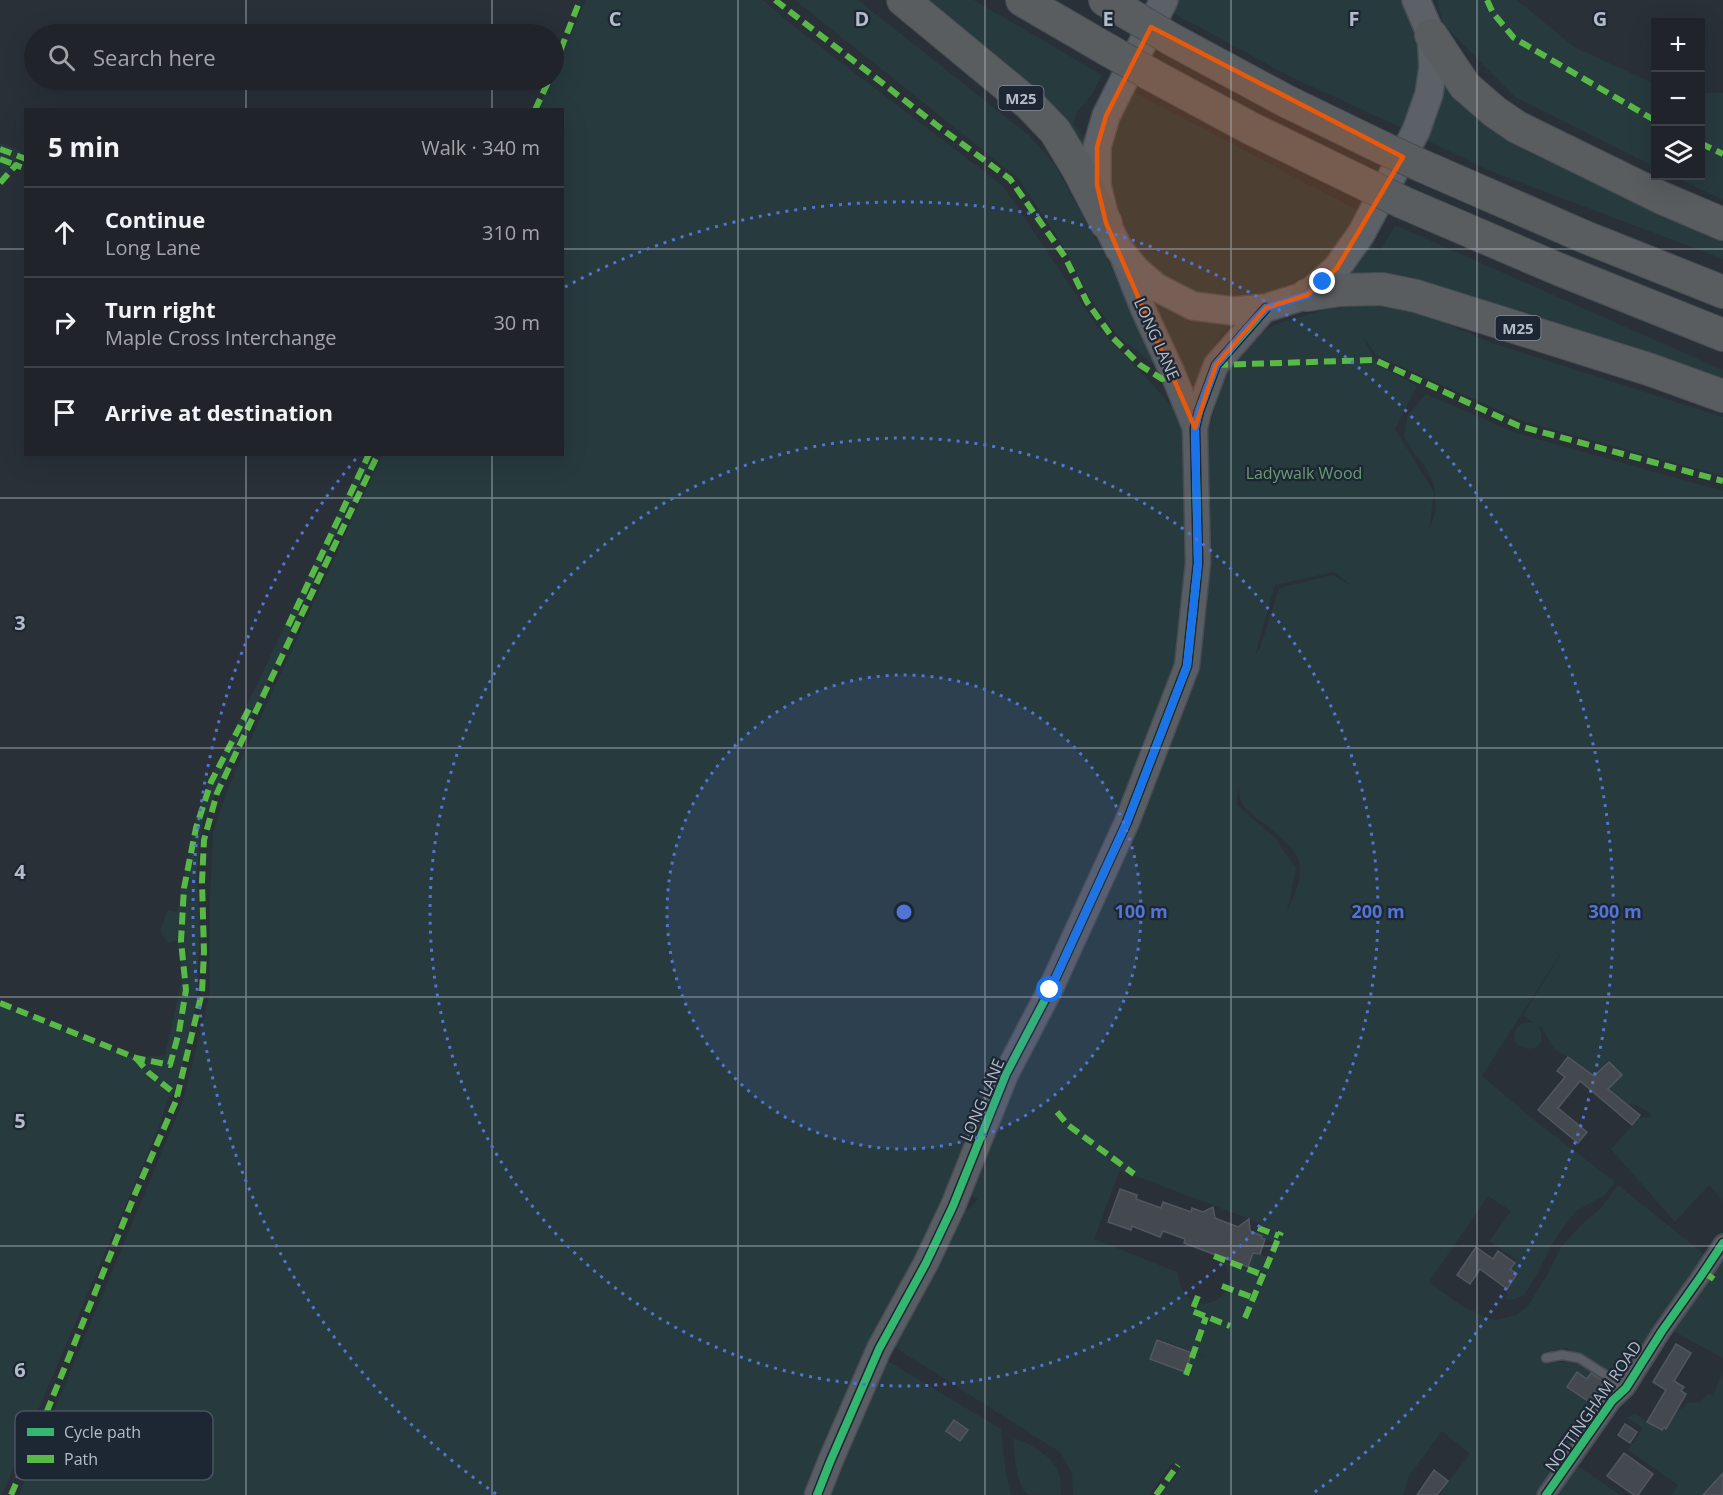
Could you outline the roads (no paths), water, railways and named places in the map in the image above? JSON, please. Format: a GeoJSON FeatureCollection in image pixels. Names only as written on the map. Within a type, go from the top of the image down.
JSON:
{"type":"FeatureCollection","features":[{"type":"Feature","properties":{"kind":"highway","name":"M25"},"geometry":{"type":"LineString","coordinates":[[903,0],[1029,104],[1055,131],[1113,236]]}},
{"type":"Feature","properties":{"kind":"highway"},"geometry":{"type":"LineString","coordinates":[[1023,0],[1150,74],[1252,129],[1402,202],[1558,269],[1723,335]]}},
{"type":"Feature","properties":{"kind":"highway"},"geometry":{"type":"LineString","coordinates":[[1117,7],[1286,101],[1383,148],[1585,237],[1723,292]]}},
{"type":"Feature","properties":{"kind":"highway"},"geometry":{"type":"LineString","coordinates":[[1431,35],[1465,86],[1495,112],[1517,127],[1662,198],[1723,224]]}},
{"type":"Feature","properties":{"kind":"highway","name":"M25"},"geometry":{"type":"LineString","coordinates":[[1307,295],[1340,290],[1382,289],[1416,296],[1651,370],[1723,396]]}},
{"type":"Feature","properties":{"kind":"main road"},"geometry":{"type":"LineString","coordinates":[[1164,0],[1106,116],[1097,147],[1097,185],[1113,236],[1136,270],[1156,287],[1193,306],[1233,311],[1266,308],[1307,295],[1337,268],[1361,234],[1416,131],[1429,94],[1433,67],[1431,35],[1416,0]]}},
{"type":"Feature","properties":{"kind":"street","name":"LONG LANE"},"geometry":{"type":"LineString","coordinates":[[1113,236],[1195,428]]}},
{"type":"Feature","properties":{"kind":"street","name":"LONG LANE"},"geometry":{"type":"LineString","coordinates":[[817,1495],[879,1349],[926,1263],[953,1206],[1006,1074],[1050,990],[1127,822],[1187,666],[1198,563],[1195,428],[1216,365],[1266,308]]}},
{"type":"Feature","properties":{"kind":"street","name":"NOTTINGHAM ROAD"},"geometry":{"type":"LineString","coordinates":[[1546,1495],[1612,1401],[1626,1388],[1723,1242]]}},
{"type":"Feature","properties":{"kind":"lane"},"geometry":{"type":"LineString","coordinates":[[1546,1358],[1562,1355],[1579,1358],[1626,1388]]}},
{"type":"Feature","properties":{"kind":"park label","name":"Ladywalk Wood"},"geometry":{"type":"Point","coordinates":[1304,473]}}]}
